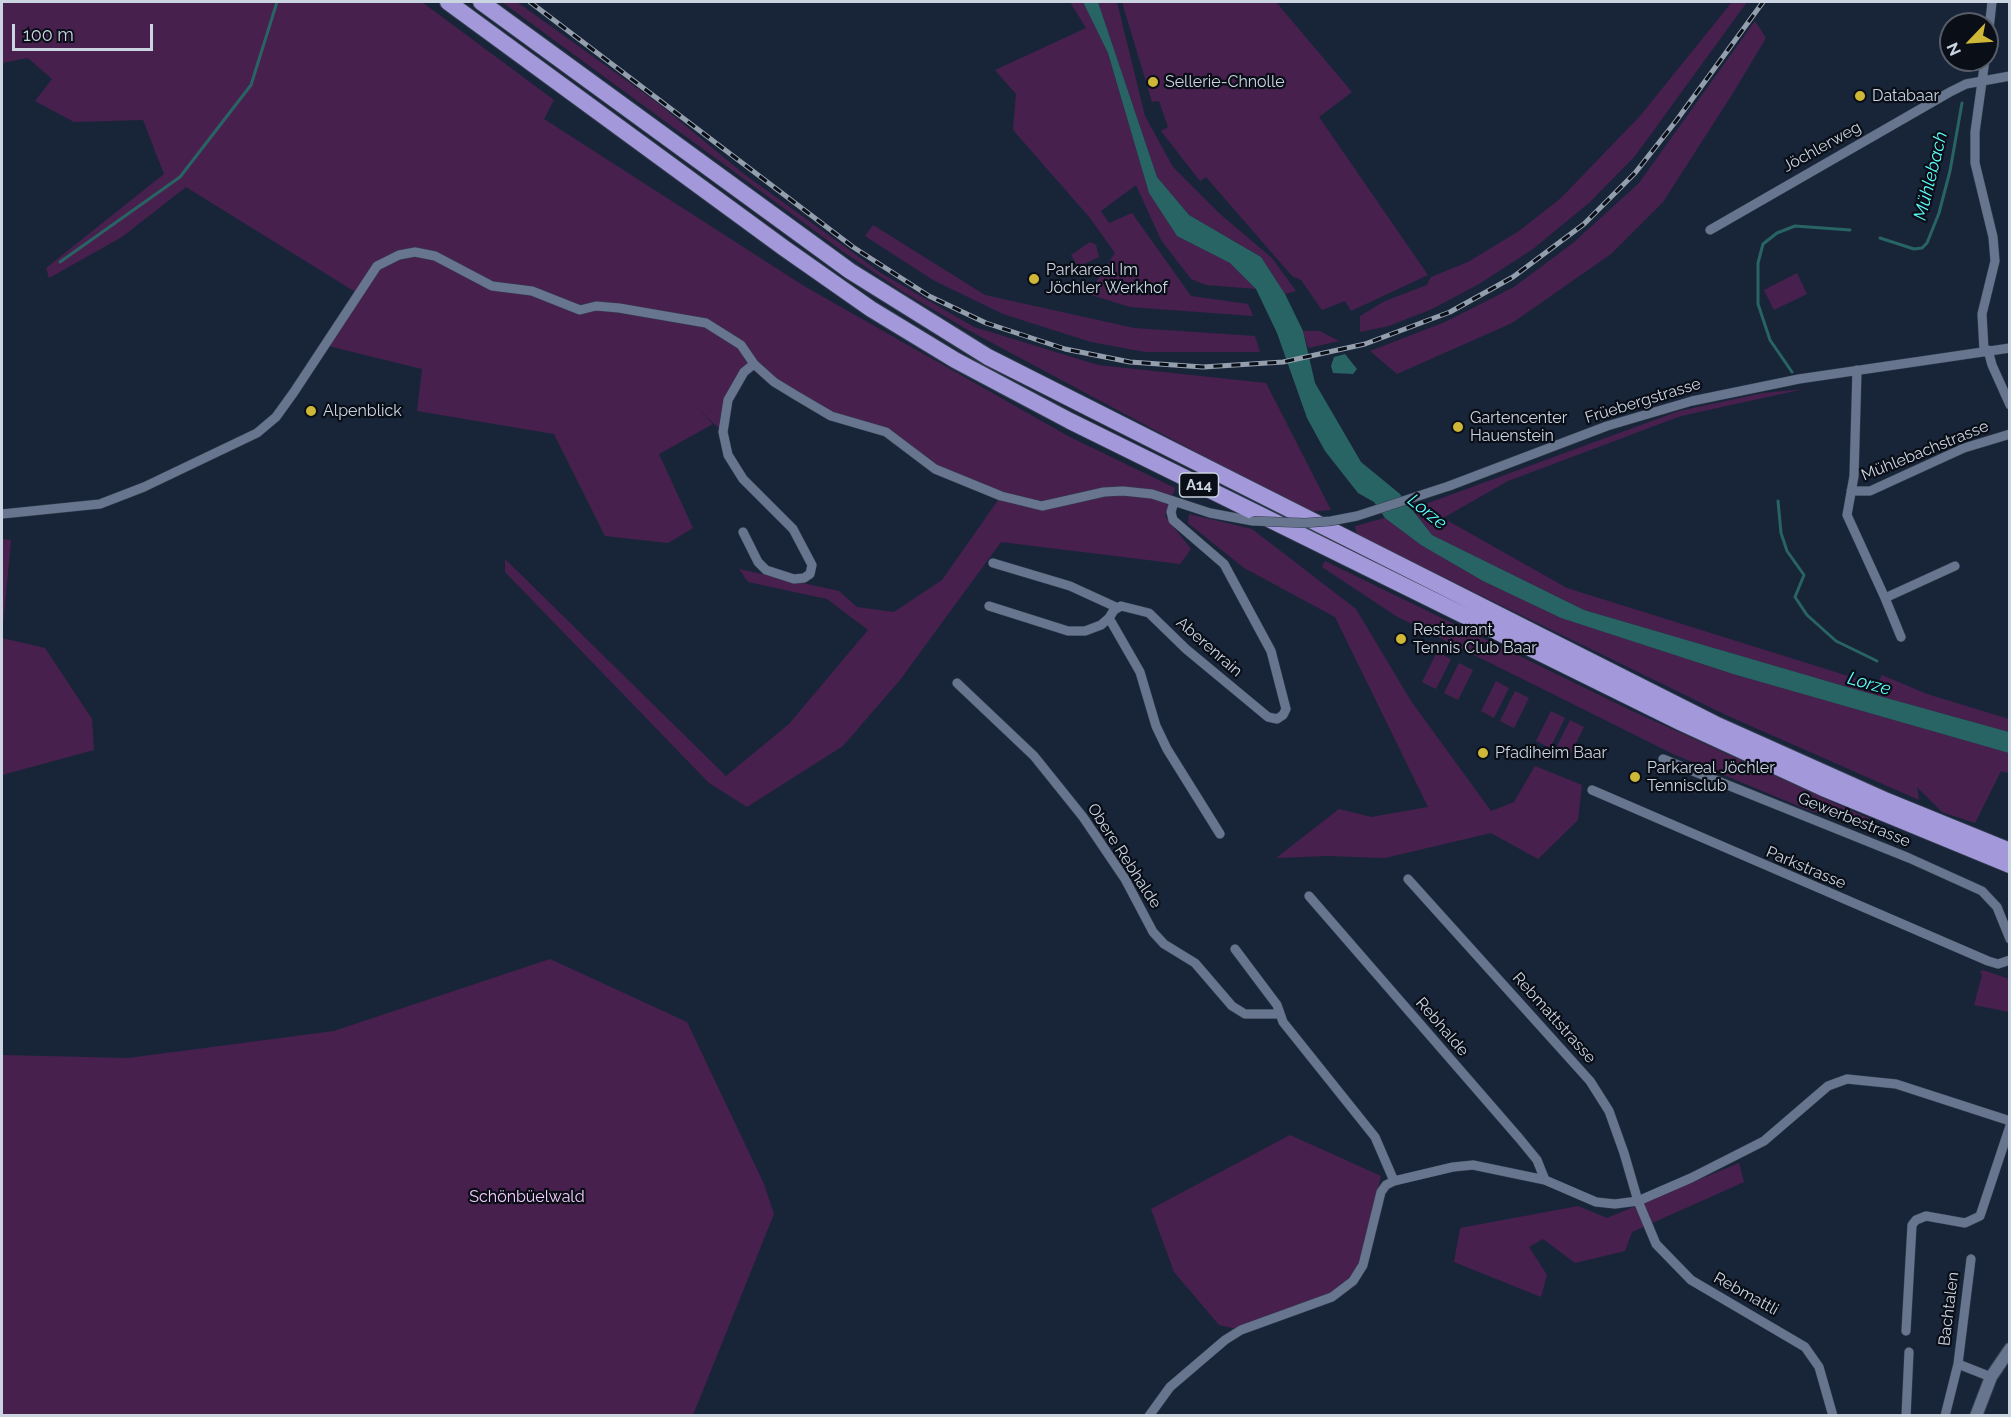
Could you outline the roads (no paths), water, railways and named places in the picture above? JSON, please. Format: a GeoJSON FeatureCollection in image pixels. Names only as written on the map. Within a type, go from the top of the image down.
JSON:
{"type":"FeatureCollection","features":[{"type":"Feature","properties":{"kind":"highway","name":"A14"},"geometry":{"type":"LineString","coordinates":[[448,2],[839,288],[962,364],[1063,417],[1691,728],[1823,788],[2010,865]]}},
{"type":"Feature","properties":{"kind":"highway","name":"A14"},"geometry":{"type":"LineString","coordinates":[[481,2],[850,271],[924,320],[988,357],[1715,724],[1878,797],[2010,851]]}},
{"type":"Feature","properties":{"kind":"street"},"geometry":{"type":"LineString","coordinates":[[1983,72],[1975,132],[1976,163],[1994,237],[1995,261],[1982,314],[1986,350],[2010,405]]}},
{"type":"Feature","properties":{"kind":"street","name":"Jöchlerweg"},"geometry":{"type":"LineString","coordinates":[[1710,230],[1950,92],[1966,84],[2010,76]]}},
{"type":"Feature","properties":{"kind":"street","name":"Früebergstrasse"},"geometry":{"type":"LineString","coordinates":[[2,514],[100,504],[144,487],[257,433],[276,417],[294,392],[376,266],[399,255],[415,252],[435,256],[492,286],[532,291],[580,310],[596,306],[619,308],[706,323],[741,345],[754,364],[774,382],[831,416],[886,432],[935,469],[1001,496],[1042,506],[1104,492],[1123,491],[1152,494],[1190,507],[1253,521],[1305,523],[1357,516],[1449,486],[1607,426],[1745,389],[2010,348]]}},
{"type":"Feature","properties":{"kind":"street"},"geometry":{"type":"LineString","coordinates":[[743,532],[758,562],[766,570],[794,579],[804,578],[810,574],[812,565],[793,529],[743,479],[728,455],[723,432],[728,400],[744,372],[754,364]]}},
{"type":"Feature","properties":{"kind":"street","name":"Mühlebachstrasse"},"geometry":{"type":"LineString","coordinates":[[1857,370],[1854,476],[1847,515],[1901,637]]}},
{"type":"Feature","properties":{"kind":"street","name":"Mühlebachstrasse"},"geometry":{"type":"LineString","coordinates":[[1851,491],[1870,491],[1964,448],[2010,434]]}},
{"type":"Feature","properties":{"kind":"street","name":"Aberenrain"},"geometry":{"type":"LineString","coordinates":[[1118,608],[1135,608],[1149,613],[1186,649],[1268,717],[1277,718],[1283,715],[1286,709],[1271,651],[1224,564],[1173,520],[1171,512],[1174,502]]}},
{"type":"Feature","properties":{"kind":"street"},"geometry":{"type":"LineString","coordinates":[[988,606],[1068,631],[1085,631],[1101,625],[1118,608],[1070,586],[993,563]]}},
{"type":"Feature","properties":{"kind":"street"},"geometry":{"type":"LineString","coordinates":[[1885,598],[1955,566]]}},
{"type":"Feature","properties":{"kind":"street"},"geometry":{"type":"LineString","coordinates":[[1109,618],[1140,672],[1156,726],[1167,749],[1220,834]]}},
{"type":"Feature","properties":{"kind":"street","name":"Obere Rebhalde"},"geometry":{"type":"LineString","coordinates":[[957,683],[1034,756],[1083,817],[1125,879],[1153,932],[1164,944],[1195,963],[1232,1006],[1245,1014],[1279,1014]]}},
{"type":"Feature","properties":{"kind":"street","name":"Gewerbestrasse"},"geometry":{"type":"LineString","coordinates":[[1663,759],[1909,858],[1982,891],[1997,907],[2010,939]]}},
{"type":"Feature","properties":{"kind":"street","name":"Parkstrasse"},"geometry":{"type":"LineString","coordinates":[[1592,790],[1988,961],[1998,964],[2010,960]]}},
{"type":"Feature","properties":{"kind":"street","name":"Rebmattstrasse"},"geometry":{"type":"LineString","coordinates":[[1408,879],[1590,1081],[1609,1112],[1638,1201]]}},
{"type":"Feature","properties":{"kind":"street","name":"Rebhalde"},"geometry":{"type":"LineString","coordinates":[[1309,896],[1525,1145],[1537,1160],[1545,1180]]}},
{"type":"Feature","properties":{"kind":"street"},"geometry":{"type":"LineString","coordinates":[[1235,949],[1277,1005],[1283,1023],[1375,1137],[1394,1181]]}},
{"type":"Feature","properties":{"kind":"street"},"geometry":{"type":"LineString","coordinates":[[1149,1416],[1170,1387],[1225,1340],[1241,1330],[1332,1297],[1353,1281],[1363,1265],[1381,1192],[1386,1185],[1394,1181],[1453,1167],[1473,1165],[1545,1180],[1596,1202],[1615,1204],[1638,1201],[1691,1178],[1764,1141],[1828,1086],[1846,1079],[1896,1084],[2010,1121]]}},
{"type":"Feature","properties":{"kind":"street"},"geometry":{"type":"LineString","coordinates":[[1906,1331],[1912,1225],[1926,1215],[1965,1223],[1980,1216],[2010,1126]]}},
{"type":"Feature","properties":{"kind":"street","name":"Rebmattli"},"geometry":{"type":"LineString","coordinates":[[1638,1201],[1656,1244],[1691,1281],[1805,1347],[1819,1367],[1833,1416]]}},
{"type":"Feature","properties":{"kind":"street","name":"Bachtalen"},"geometry":{"type":"LineString","coordinates":[[1945,1416],[1958,1364],[1971,1259]]}},
{"type":"Feature","properties":{"kind":"street"},"geometry":{"type":"LineString","coordinates":[[1977,1416],[1991,1377],[2010,1349]]}},
{"type":"Feature","properties":{"kind":"street"},"geometry":{"type":"LineString","coordinates":[[1906,1416],[1909,1352]]}},
{"type":"Feature","properties":{"kind":"street","name":"Bachtalen"},"geometry":{"type":"LineString","coordinates":[[1958,1364],[1991,1377]]}},
{"type":"Feature","properties":{"kind":"waterway"},"geometry":{"type":"LineString","coordinates":[[60,262],[180,177],[251,85],[277,2]]}},
{"type":"Feature","properties":{"kind":"waterway","name":"Mühlebach"},"geometry":{"type":"LineString","coordinates":[[1880,238],[1914,249],[1922,248],[1927,243],[1939,213],[1950,171],[1962,103]]}},
{"type":"Feature","properties":{"kind":"waterway","name":"Mühlebach"},"geometry":{"type":"LineString","coordinates":[[1792,372],[1770,340],[1758,304],[1758,263],[1763,244],[1777,233],[1795,226],[1850,230]]}},
{"type":"Feature","properties":{"kind":"waterway","name":"Mühlebach"},"geometry":{"type":"LineString","coordinates":[[1778,501],[1781,533],[1787,551],[1804,575],[1795,597],[1807,615],[1836,641],[1877,661]]}},
{"type":"Feature","properties":{"kind":"railway"},"geometry":{"type":"LineString","coordinates":[[530,2],[853,247],[929,296],[986,323],[1065,349],[1130,362],[1203,367],[1283,362],[1365,344],[1450,312],[1513,277],[1584,224],[1635,173],[1763,2]]}},
{"type":"Feature","properties":{"kind":"place","name":"Sellerie-Chnolle"},"geometry":{"type":"Point","coordinates":[1153,82]}},
{"type":"Feature","properties":{"kind":"place","name":"Databaar"},"geometry":{"type":"Point","coordinates":[1860,96]}},
{"type":"Feature","properties":{"kind":"place","name":"Parkareal Im Jöchler Werkhof"},"geometry":{"type":"Point","coordinates":[1034,279]}},
{"type":"Feature","properties":{"kind":"place","name":"Alpenblick"},"geometry":{"type":"Point","coordinates":[311,411]}},
{"type":"Feature","properties":{"kind":"place","name":"Gartencenter Hauenstein"},"geometry":{"type":"Point","coordinates":[1458,427]}},
{"type":"Feature","properties":{"kind":"place","name":"Restaurant Tennis Club Baar"},"geometry":{"type":"Point","coordinates":[1401,639]}},
{"type":"Feature","properties":{"kind":"place","name":"Pfadiheim Baar"},"geometry":{"type":"Point","coordinates":[1483,753]}},
{"type":"Feature","properties":{"kind":"place","name":"Parkareal Jöchler Tennisclub"},"geometry":{"type":"Point","coordinates":[1635,777]}},
{"type":"Feature","properties":{"kind":"water label","name":"Lorze"},"geometry":{"type":"Point","coordinates":[1427,512]}},
{"type":"Feature","properties":{"kind":"water label","name":"Lorze"},"geometry":{"type":"Point","coordinates":[1869,684]}},
{"type":"Feature","properties":{"kind":"park label","name":"Schönbüelwald"},"geometry":{"type":"Point","coordinates":[527,1197]}}]}
